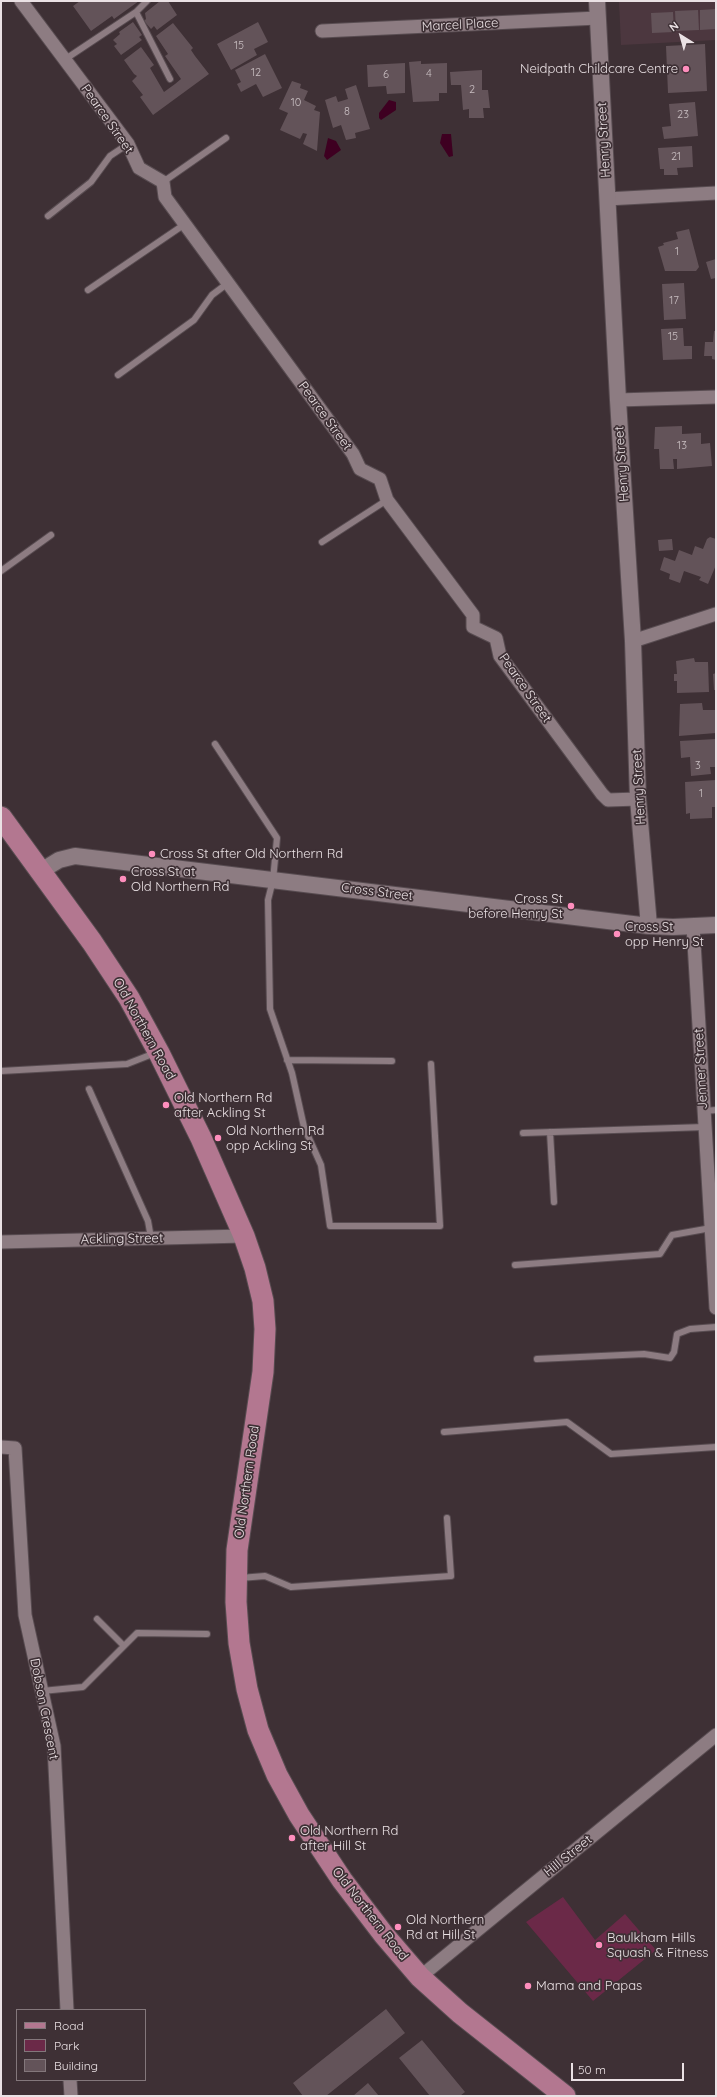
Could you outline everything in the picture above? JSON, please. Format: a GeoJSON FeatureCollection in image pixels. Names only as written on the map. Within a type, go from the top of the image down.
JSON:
{"type":"FeatureCollection","features":[{"type":"Feature","properties":{"kind":"main road","name":"Old Northern Road"},"geometry":{"type":"LineString","coordinates":[[1,817],[92,942],[129,998],[158,1051],[201,1138],[244,1236],[256,1268],[265,1329],[263,1372],[237,1550],[236,1578],[239,1643],[247,1689],[258,1730],[277,1776],[298,1815],[342,1880],[384,1935],[420,1977],[460,2013],[565,2096]]}},
{"type":"Feature","properties":{"kind":"street","name":"Pearce Street"},"geometry":{"type":"LineString","coordinates":[[21,1],[128,144],[139,168],[163,182],[165,197],[354,454],[360,469],[380,479],[387,500],[473,615],[473,627],[496,638],[500,656],[602,794],[608,800],[638,799]]}},
{"type":"Feature","properties":{"kind":"street","name":"Henry Street"},"geometry":{"type":"LineString","coordinates":[[597,1],[618,400],[633,641],[638,799],[649,926]]}},
{"type":"Feature","properties":{"kind":"street","name":"Marcel Place"},"geometry":{"type":"LineString","coordinates":[[322,31],[598,18]]}},
{"type":"Feature","properties":{"kind":"street"},"geometry":{"type":"LineString","coordinates":[[607,199],[716,193]]}},
{"type":"Feature","properties":{"kind":"street"},"geometry":{"type":"LineString","coordinates":[[618,400],[716,397]]}},
{"type":"Feature","properties":{"kind":"street"},"geometry":{"type":"LineString","coordinates":[[633,641],[716,614]]}},
{"type":"Feature","properties":{"kind":"street","name":"Cross Street"},"geometry":{"type":"LineString","coordinates":[[41,871],[59,860],[75,856],[649,926],[716,925]]}},
{"type":"Feature","properties":{"kind":"street","name":"Jenner Street"},"geometry":{"type":"LineString","coordinates":[[692,926],[710,1110],[705,1127],[716,1308]]}},
{"type":"Feature","properties":{"kind":"street","name":"Ackling Street"},"geometry":{"type":"LineString","coordinates":[[1,1242],[244,1236]]}},
{"type":"Feature","properties":{"kind":"street","name":"Dobson Crescent"},"geometry":{"type":"LineString","coordinates":[[1,1447],[15,1448],[25,1615],[54,1746],[67,2009]]}},
{"type":"Feature","properties":{"kind":"street","name":"Hill Street"},"geometry":{"type":"LineString","coordinates":[[420,1977],[716,1735]]}},
{"type":"Feature","properties":{"kind":"street"},"geometry":{"type":"LineString","coordinates":[[70,2081],[71,2096]]}},
{"type":"Feature","properties":{"kind":"lane"},"geometry":{"type":"LineString","coordinates":[[64,60],[136,12],[147,1]]}},
{"type":"Feature","properties":{"kind":"lane"},"geometry":{"type":"LineString","coordinates":[[136,12],[170,79]]}},
{"type":"Feature","properties":{"kind":"lane"},"geometry":{"type":"LineString","coordinates":[[163,182],[226,138]]}},
{"type":"Feature","properties":{"kind":"lane"},"geometry":{"type":"LineString","coordinates":[[48,216],[91,182],[110,156],[128,144]]}},
{"type":"Feature","properties":{"kind":"lane"},"geometry":{"type":"LineString","coordinates":[[88,290],[185,224]]}},
{"type":"Feature","properties":{"kind":"lane"},"geometry":{"type":"LineString","coordinates":[[118,375],[194,320],[212,295],[228,283]]}},
{"type":"Feature","properties":{"kind":"lane"},"geometry":{"type":"LineString","coordinates":[[322,542],[387,500]]}},
{"type":"Feature","properties":{"kind":"lane"},"geometry":{"type":"LineString","coordinates":[[1,571],[51,535]]}},
{"type":"Feature","properties":{"kind":"lane"},"geometry":{"type":"LineString","coordinates":[[215,744],[277,838],[274,880],[268,900],[270,1009],[287,1060],[304,1127],[321,1165],[330,1226],[440,1226],[431,1064]]}},
{"type":"Feature","properties":{"kind":"lane"},"geometry":{"type":"LineString","coordinates":[[1,1071],[127,1064],[158,1051]]}},
{"type":"Feature","properties":{"kind":"lane"},"geometry":{"type":"LineString","coordinates":[[287,1060],[392,1061]]}},
{"type":"Feature","properties":{"kind":"lane"},"geometry":{"type":"LineString","coordinates":[[89,1089],[148,1221],[151,1238]]}},
{"type":"Feature","properties":{"kind":"lane"},"geometry":{"type":"LineString","coordinates":[[523,1133],[705,1127]]}},
{"type":"Feature","properties":{"kind":"lane"},"geometry":{"type":"LineString","coordinates":[[550,1132],[554,1202]]}},
{"type":"Feature","properties":{"kind":"lane"},"geometry":{"type":"LineString","coordinates":[[515,1265],[660,1254],[672,1235],[711,1228]]}},
{"type":"Feature","properties":{"kind":"lane"},"geometry":{"type":"LineString","coordinates":[[537,1359],[644,1354],[670,1358],[674,1352],[677,1334],[690,1329],[716,1327]]}},
{"type":"Feature","properties":{"kind":"lane"},"geometry":{"type":"LineString","coordinates":[[444,1432],[567,1422],[611,1454],[716,1447]]}},
{"type":"Feature","properties":{"kind":"lane"},"geometry":{"type":"LineString","coordinates":[[236,1578],[265,1576],[291,1587],[451,1576],[447,1518]]}},
{"type":"Feature","properties":{"kind":"lane"},"geometry":{"type":"LineString","coordinates":[[97,1620],[124,1646]]}},
{"type":"Feature","properties":{"kind":"lane"},"geometry":{"type":"LineString","coordinates":[[42,1691],[83,1687],[138,1633],[207,1634]]}},
{"type":"Feature","properties":{"kind":"shaded area"},"geometry":{"type":"Polygon","coordinates":[[[619,1],[716,1],[716,40],[621,45],[619,1]]]}},
{"type":"Feature","properties":{"kind":"shaded area"},"geometry":{"type":"Polygon","coordinates":[[[389,100],[396,102],[396,110],[381,120],[379,118],[379,113],[389,100]]]}},
{"type":"Feature","properties":{"kind":"shaded area"},"geometry":{"type":"Polygon","coordinates":[[[442,134],[451,134],[453,156],[449,157],[440,143],[442,134]]]}},
{"type":"Feature","properties":{"kind":"shaded area"},"geometry":{"type":"Polygon","coordinates":[[[328,138],[336,141],[341,150],[327,160],[324,156],[328,138]]]}},
{"type":"Feature","properties":{"kind":"green space","name":"Baulkham Hills Squash & Fitness"},"geometry":{"type":"Polygon","coordinates":[[[563,1897],[595,1940],[625,1914],[656,1950],[593,2001],[526,1922],[563,1897]]]}},
{"type":"Feature","properties":{"kind":"building"},"geometry":{"type":"Polygon","coordinates":[[[80,1],[139,1],[114,19],[112,16],[91,31],[73,6],[80,1]]]}},
{"type":"Feature","properties":{"kind":"building"},"geometry":{"type":"Polygon","coordinates":[[[160,1],[168,1],[177,15],[157,30],[154,26],[151,29],[144,21],[146,19],[145,13],[160,1]]]}},
{"type":"Feature","properties":{"kind":"building"},"geometry":{"type":"Polygon","coordinates":[[[716,9],[716,29],[700,30],[700,10],[716,9]]]}},
{"type":"Feature","properties":{"kind":"building"},"geometry":{"type":"Polygon","coordinates":[[[698,10],[699,30],[676,31],[675,11],[698,10]]]}},
{"type":"Feature","properties":{"kind":"building"},"geometry":{"type":"Polygon","coordinates":[[[673,12],[674,32],[652,33],[651,13],[673,12]]]}},
{"type":"Feature","properties":{"kind":"building"},"geometry":{"type":"Polygon","coordinates":[[[133,22],[142,35],[139,37],[142,40],[121,55],[114,46],[117,44],[113,40],[120,34],[119,32],[133,22]]]}},
{"type":"Feature","properties":{"kind":"building"},"geometry":{"type":"Polygon","coordinates":[[[258,22],[268,42],[254,49],[257,55],[231,70],[217,44],[258,22]]]}},
{"type":"Feature","properties":{"kind":"building"},"geometry":{"type":"Polygon","coordinates":[[[173,23],[193,48],[191,50],[209,74],[153,115],[140,97],[143,95],[132,81],[137,76],[124,60],[141,47],[154,65],[150,68],[164,92],[175,84],[181,79],[165,56],[168,54],[156,36],[173,23]]]}},
{"type":"Feature","properties":{"kind":"building","name":"Neidpath Childcare Centre"},"geometry":{"type":"Polygon","coordinates":[[[705,44],[707,91],[668,93],[666,46],[705,44]]]}},
{"type":"Feature","properties":{"kind":"building"},"geometry":{"type":"Polygon","coordinates":[[[265,54],[282,88],[263,97],[256,84],[241,92],[237,84],[241,82],[235,70],[265,54]]]}},
{"type":"Feature","properties":{"kind":"building"},"geometry":{"type":"Polygon","coordinates":[[[421,61],[421,64],[447,63],[447,93],[439,93],[439,101],[413,102],[409,62],[421,61]]]}},
{"type":"Feature","properties":{"kind":"building"},"geometry":{"type":"Polygon","coordinates":[[[405,63],[405,93],[387,94],[386,86],[368,87],[367,65],[405,63]]]}},
{"type":"Feature","properties":{"kind":"building"},"geometry":{"type":"Polygon","coordinates":[[[482,70],[482,90],[488,90],[490,108],[483,108],[484,118],[469,118],[469,109],[463,110],[461,85],[451,85],[450,72],[482,70]]]}},
{"type":"Feature","properties":{"kind":"building"},"geometry":{"type":"Polygon","coordinates":[[[292,81],[301,84],[300,88],[308,91],[304,100],[316,106],[314,110],[320,112],[317,151],[303,144],[307,134],[303,133],[300,139],[280,130],[288,113],[279,109],[292,81]]]}},
{"type":"Feature","properties":{"kind":"building"},"geometry":{"type":"Polygon","coordinates":[[[356,85],[370,129],[355,133],[356,138],[346,140],[341,125],[333,128],[325,100],[336,96],[338,102],[348,99],[345,89],[356,85]]]}},
{"type":"Feature","properties":{"kind":"building"},"geometry":{"type":"Polygon","coordinates":[[[695,102],[698,136],[664,139],[662,127],[671,126],[669,104],[695,102]]]}},
{"type":"Feature","properties":{"kind":"building"},"geometry":{"type":"Polygon","coordinates":[[[692,146],[693,167],[677,168],[678,175],[664,175],[664,169],[660,169],[658,148],[692,146]]]}},
{"type":"Feature","properties":{"kind":"building"},"geometry":{"type":"Polygon","coordinates":[[[689,229],[699,267],[696,271],[665,271],[658,247],[664,245],[663,243],[678,239],[676,232],[689,229]]]}},
{"type":"Feature","properties":{"kind":"building"},"geometry":{"type":"Polygon","coordinates":[[[716,259],[716,278],[711,279],[706,262],[716,259]]]}},
{"type":"Feature","properties":{"kind":"building"},"geometry":{"type":"Polygon","coordinates":[[[684,283],[686,319],[664,320],[662,284],[684,283]]]}},
{"type":"Feature","properties":{"kind":"building"},"geometry":{"type":"Polygon","coordinates":[[[683,328],[684,346],[692,346],[692,359],[663,360],[661,329],[683,328]]]}},
{"type":"Feature","properties":{"kind":"building"},"geometry":{"type":"Polygon","coordinates":[[[714,331],[716,331],[716,360],[712,359],[712,356],[704,356],[705,342],[713,342],[714,331]]]}},
{"type":"Feature","properties":{"kind":"building"},"geometry":{"type":"Polygon","coordinates":[[[682,426],[682,434],[701,433],[701,444],[710,443],[712,466],[677,469],[677,459],[673,459],[674,469],[660,469],[659,449],[654,449],[655,427],[682,426]]]}},
{"type":"Feature","properties":{"kind":"building"},"geometry":{"type":"Polygon","coordinates":[[[710,537],[716,539],[716,565],[708,584],[699,580],[701,577],[684,571],[680,583],[669,579],[670,574],[660,570],[664,557],[675,561],[679,550],[692,555],[695,546],[703,549],[707,539],[710,537]]]}},
{"type":"Feature","properties":{"kind":"building"},"geometry":{"type":"Polygon","coordinates":[[[672,539],[673,550],[659,551],[658,540],[672,539]]]}},
{"type":"Feature","properties":{"kind":"building"},"geometry":{"type":"Polygon","coordinates":[[[694,658],[695,662],[708,662],[709,692],[677,693],[677,681],[674,681],[674,674],[677,674],[676,661],[694,658]]]}},
{"type":"Feature","properties":{"kind":"building"},"geometry":{"type":"Polygon","coordinates":[[[716,673],[716,690],[714,690],[713,674],[716,673]]]}},
{"type":"Feature","properties":{"kind":"building"},"geometry":{"type":"Polygon","coordinates":[[[702,703],[703,710],[716,710],[716,733],[679,736],[680,704],[702,703]]]}},
{"type":"Feature","properties":{"kind":"building"},"geometry":{"type":"Polygon","coordinates":[[[716,739],[716,767],[710,767],[711,774],[691,776],[690,757],[681,758],[680,741],[716,739]]]}},
{"type":"Feature","properties":{"kind":"building"},"geometry":{"type":"Polygon","coordinates":[[[716,780],[716,807],[712,807],[712,818],[690,819],[690,813],[686,814],[685,782],[716,780]]]}},
{"type":"Feature","properties":{"kind":"building"},"geometry":{"type":"Polygon","coordinates":[[[386,2009],[405,2033],[326,2096],[303,2096],[293,2083],[386,2009]]]}},
{"type":"Feature","properties":{"kind":"building"},"geometry":{"type":"Polygon","coordinates":[[[422,2040],[465,2092],[460,2096],[430,2096],[399,2058],[422,2040]]]}},
{"type":"Feature","properties":{"kind":"building"},"geometry":{"type":"Polygon","coordinates":[[[368,2083],[379,2096],[353,2096],[368,2083]]]}},
{"type":"Feature","properties":{"kind":"place","name":"Neidpath Childcare Centre"},"geometry":{"type":"Point","coordinates":[686,69]}},
{"type":"Feature","properties":{"kind":"place","name":"Cross St after Old Northern Rd"},"geometry":{"type":"Point","coordinates":[152,854]}},
{"type":"Feature","properties":{"kind":"place","name":"Cross St at Old Northern Rd"},"geometry":{"type":"Point","coordinates":[123,879]}},
{"type":"Feature","properties":{"kind":"place","name":"Cross St before Henry St"},"geometry":{"type":"Point","coordinates":[571,906]}},
{"type":"Feature","properties":{"kind":"place","name":"Cross St opp Henry St"},"geometry":{"type":"Point","coordinates":[617,934]}},
{"type":"Feature","properties":{"kind":"place","name":"Old Northern Rd after Ackling St"},"geometry":{"type":"Point","coordinates":[166,1105]}},
{"type":"Feature","properties":{"kind":"place","name":"Old Northern Rd opp Ackling St"},"geometry":{"type":"Point","coordinates":[218,1138]}},
{"type":"Feature","properties":{"kind":"place","name":"Old Northern Rd after Hill St"},"geometry":{"type":"Point","coordinates":[292,1838]}},
{"type":"Feature","properties":{"kind":"place","name":"Old Northern Rd at Hill St"},"geometry":{"type":"Point","coordinates":[398,1927]}},
{"type":"Feature","properties":{"kind":"place","name":"Baulkham Hills Squash & Fitness"},"geometry":{"type":"Point","coordinates":[599,1945]}},
{"type":"Feature","properties":{"kind":"place","name":"Mama and Papas"},"geometry":{"type":"Point","coordinates":[528,1986]}}]}
